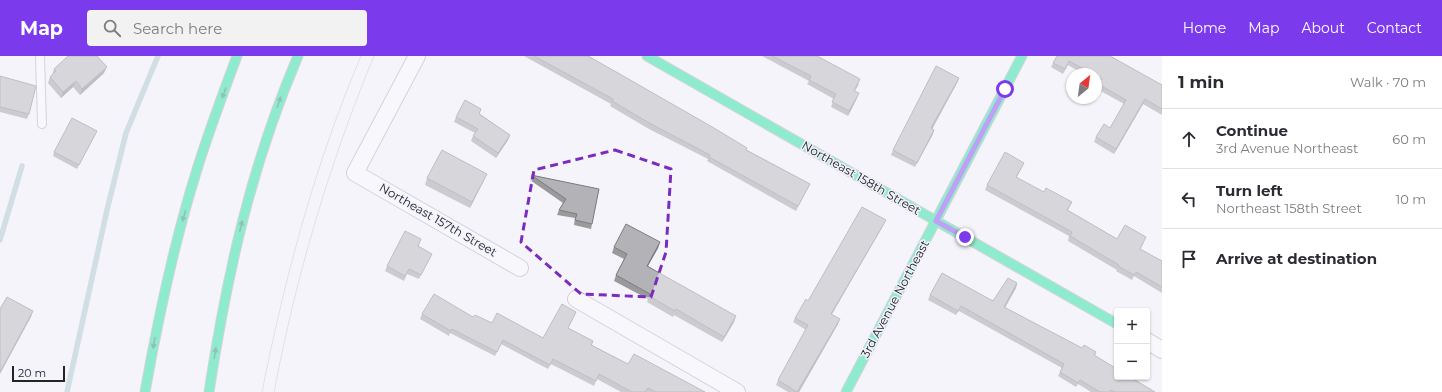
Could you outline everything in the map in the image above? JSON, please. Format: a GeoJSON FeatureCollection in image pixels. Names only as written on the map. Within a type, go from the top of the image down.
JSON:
{"type":"FeatureCollection","features":[{"type":"Feature","properties":{"kind":"main road"},"geometry":{"type":"LineString","coordinates":[[145,392],[160,307],[180,230],[204,147],[237,56]]}},
{"type":"Feature","properties":{"kind":"main road"},"geometry":{"type":"LineString","coordinates":[[209,392],[228,282],[250,187],[286,83],[298,56]]}},
{"type":"Feature","properties":{"kind":"main road","name":"Northeast 158th Street"},"geometry":{"type":"LineString","coordinates":[[647,56],[1114,322]]}},
{"type":"Feature","properties":{"kind":"main road","name":"3rd Avenue Northeast"},"geometry":{"type":"LineString","coordinates":[[846,392],[1022,56]]}},
{"type":"Feature","properties":{"kind":"street","name":"Northeast 157th Street"},"geometry":{"type":"LineString","coordinates":[[417,56],[355,173],[520,268]]}},
{"type":"Feature","properties":{"kind":"street"},"geometry":{"type":"LineString","coordinates":[[576,299],[737,392]]}},
{"type":"Feature","properties":{"kind":"street"},"geometry":{"type":"LineString","coordinates":[[1150,343],[1162,350]]}},
{"type":"Feature","properties":{"kind":"lane"},"geometry":{"type":"LineString","coordinates":[[40,56],[42,124]]}},
{"type":"Feature","properties":{"kind":"highlighted area"},"geometry":{"type":"Polygon","coordinates":[[[615,150],[671,169],[666,252],[651,297],[581,294],[521,242],[534,170],[615,150]]]}},
{"type":"Feature","properties":{"kind":"building"},"geometry":{"type":"Polygon","coordinates":[[[68,56],[97,56],[107,67],[82,89],[76,81],[63,92],[50,77],[56,71],[54,69],[68,56]]]}},
{"type":"Feature","properties":{"kind":"building"},"geometry":{"type":"Polygon","coordinates":[[[534,56],[588,56],[714,128],[747,148],[746,150],[810,184],[798,206],[709,157],[710,155],[651,124],[612,101],[613,99],[534,56]]]}},
{"type":"Feature","properties":{"kind":"building"},"geometry":{"type":"Polygon","coordinates":[[[772,56],[817,56],[860,79],[854,91],[859,93],[849,111],[832,102],[836,94],[809,80],[811,76],[772,56]]]}},
{"type":"Feature","properties":{"kind":"building"},"geometry":{"type":"Polygon","coordinates":[[[1057,56],[1110,56],[1162,85],[1162,109],[1145,99],[1116,149],[1096,137],[1104,124],[1110,128],[1126,100],[1102,86],[1102,68],[1082,68],[1069,61],[1065,69],[1053,63],[1057,56]]]}},
{"type":"Feature","properties":{"kind":"building"},"geometry":{"type":"Polygon","coordinates":[[[936,66],[959,78],[931,128],[934,130],[917,163],[893,150],[936,66]]]}},
{"type":"Feature","properties":{"kind":"building"},"geometry":{"type":"Polygon","coordinates":[[[0,76],[36,86],[29,114],[0,107],[0,76]]]}},
{"type":"Feature","properties":{"kind":"building"},"geometry":{"type":"Polygon","coordinates":[[[465,100],[481,109],[479,114],[510,135],[498,153],[473,136],[478,129],[456,117],[465,100]]]}},
{"type":"Feature","properties":{"kind":"building"},"geometry":{"type":"Polygon","coordinates":[[[72,118],[97,131],[79,165],[54,152],[72,118]]]}},
{"type":"Feature","properties":{"kind":"building"},"geometry":{"type":"Polygon","coordinates":[[[442,150],[487,174],[472,202],[427,178],[442,150]]]}},
{"type":"Feature","properties":{"kind":"building"},"geometry":{"type":"Polygon","coordinates":[[[1005,152],[1024,163],[1016,177],[1044,192],[1046,188],[1072,202],[1067,210],[1117,239],[1125,225],[1146,237],[1140,249],[1162,261],[1162,287],[1136,272],[1134,275],[1118,266],[1119,265],[1070,236],[1072,232],[987,185],[1005,152]]]}},
{"type":"Feature","properties":{"kind":"building"},"geometry":{"type":"Polygon","coordinates":[[[531,175],[599,189],[592,224],[575,220],[577,214],[559,210],[566,199],[531,175]]]}},
{"type":"Feature","properties":{"kind":"building"},"geometry":{"type":"Polygon","coordinates":[[[862,207],[886,220],[831,314],[840,319],[797,392],[778,380],[808,325],[795,318],[806,299],[808,301],[862,207]]]}},
{"type":"Feature","properties":{"kind":"building"},"geometry":{"type":"Polygon","coordinates":[[[626,224],[660,242],[647,266],[736,316],[724,337],[676,309],[675,311],[649,296],[650,294],[616,275],[627,254],[614,247],[626,224]]]}},
{"type":"Feature","properties":{"kind":"building"},"geometry":{"type":"Polygon","coordinates":[[[405,231],[421,239],[418,246],[432,254],[421,275],[409,269],[405,276],[387,266],[405,231]]]}},
{"type":"Feature","properties":{"kind":"building"},"geometry":{"type":"Polygon","coordinates":[[[942,273],[993,301],[1008,278],[1017,283],[1004,307],[1082,348],[1084,345],[1096,352],[1094,355],[1114,367],[1114,380],[1135,380],[1155,392],[1115,392],[1111,390],[1110,392],[1100,392],[1080,380],[1078,383],[1060,372],[1064,364],[961,306],[958,311],[930,295],[942,273]]]}},
{"type":"Feature","properties":{"kind":"building"},"geometry":{"type":"Polygon","coordinates":[[[434,294],[473,317],[475,315],[492,323],[497,313],[543,338],[562,304],[576,312],[568,328],[593,341],[591,345],[628,364],[634,354],[705,392],[656,392],[648,388],[645,392],[632,392],[599,374],[596,381],[553,359],[550,365],[503,340],[497,352],[452,329],[451,331],[422,314],[434,294]]]}},
{"type":"Feature","properties":{"kind":"building"},"geometry":{"type":"Polygon","coordinates":[[[7,297],[33,311],[0,372],[0,309],[7,297]]]}},
{"type":"Feature","properties":{"kind":"waterway"},"geometry":{"type":"LineString","coordinates":[[67,392],[107,210],[126,133],[158,56]]}},
{"type":"Feature","properties":{"kind":"waterway"},"geometry":{"type":"LineString","coordinates":[[0,240],[22,166]]}},
{"type":"Feature","properties":{"kind":"tram line"},"geometry":{"type":"LineString","coordinates":[[262,392],[291,264],[303,221],[329,138],[361,56]]}},
{"type":"Feature","properties":{"kind":"tram line"},"geometry":{"type":"LineString","coordinates":[[274,392],[303,264],[315,221],[342,138],[374,56]]}},
{"type":"Feature","properties":{"kind":"traffic: fast"},"geometry":{"type":"LineString","coordinates":[[145,392],[161,310],[187,203],[220,101],[237,56]]}},
{"type":"Feature","properties":{"kind":"traffic: fast"},"geometry":{"type":"LineString","coordinates":[[209,392],[224,305],[243,221],[267,138],[281,97],[298,56]]}},
{"type":"Feature","properties":{"kind":"traffic: fast"},"geometry":{"type":"LineString","coordinates":[[647,56],[1114,322]]}},
{"type":"Feature","properties":{"kind":"traffic: fast"},"geometry":{"type":"LineString","coordinates":[[846,392],[1022,56]]}},
{"type":"Feature","properties":{"kind":"route"},"geometry":{"type":"LineString","coordinates":[[965,237],[936,221],[1005,89]]}}]}
